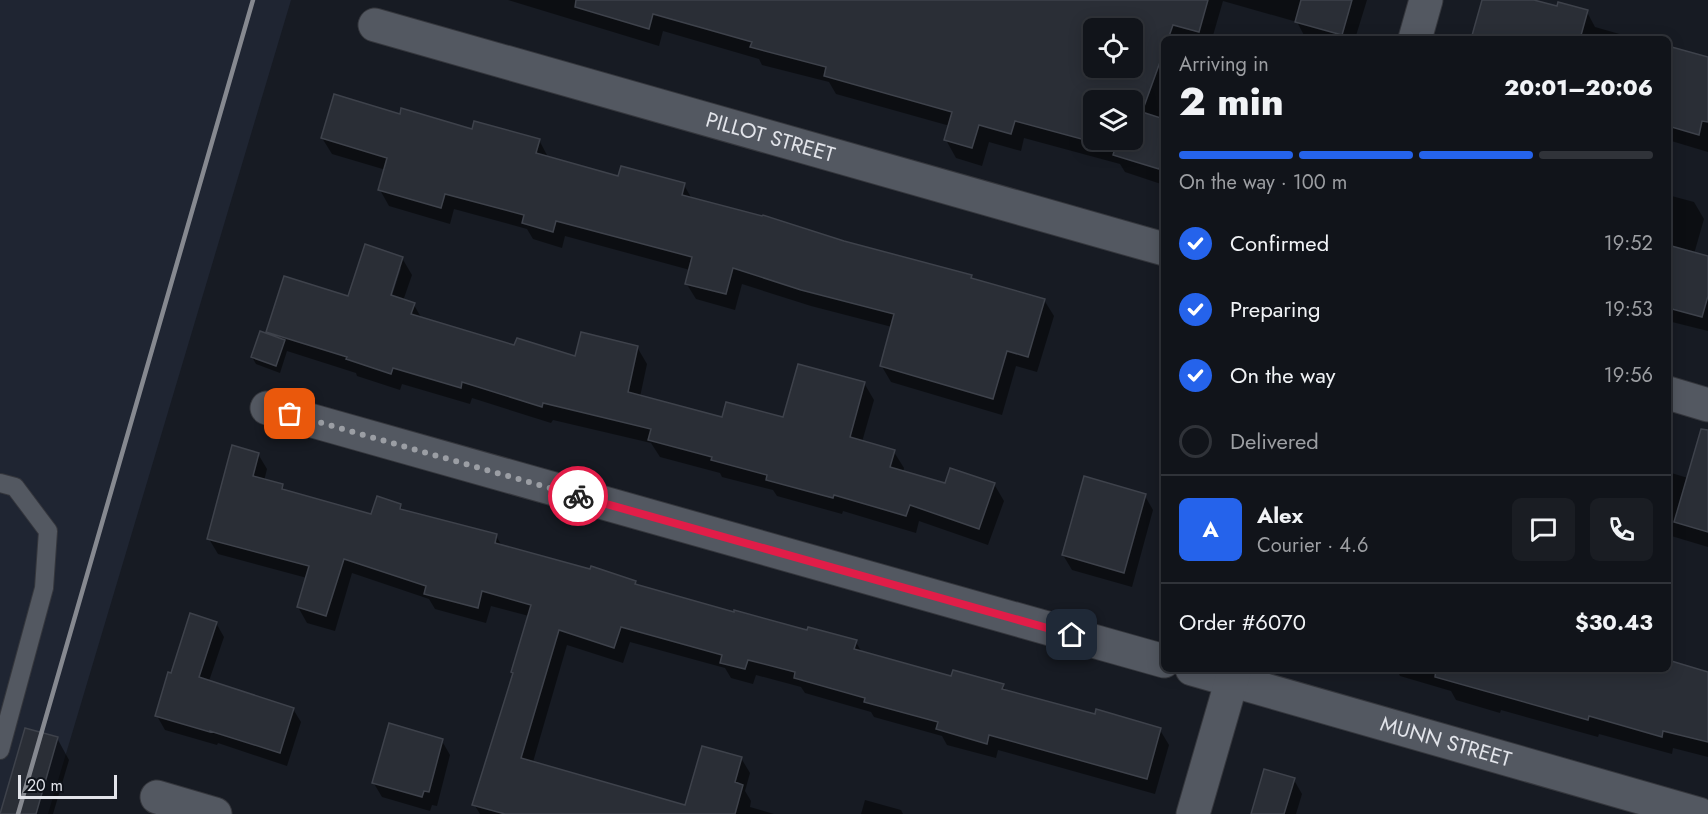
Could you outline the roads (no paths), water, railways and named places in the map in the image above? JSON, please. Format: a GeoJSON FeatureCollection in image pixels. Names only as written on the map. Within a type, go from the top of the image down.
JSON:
{"type":"FeatureCollection","features":[{"type":"Feature","properties":{"kind":"street"},"geometry":{"type":"LineString","coordinates":[[1416,36],[1426,0]]}},
{"type":"Feature","properties":{"kind":"street","name":"PILLOT STREET"},"geometry":{"type":"LineString","coordinates":[[375,24],[1161,248]]}},
{"type":"Feature","properties":{"kind":"street"},"geometry":{"type":"LineString","coordinates":[[1671,394],[1708,405]]}},
{"type":"Feature","properties":{"kind":"street"},"geometry":{"type":"LineString","coordinates":[[267,408],[1161,660]]}},
{"type":"Feature","properties":{"kind":"street","name":"MUNN STREET"},"geometry":{"type":"LineString","coordinates":[[1212,672],[1233,675],[1699,814]]}},
{"type":"Feature","properties":{"kind":"street"},"geometry":{"type":"LineString","coordinates":[[1193,814],[1233,675]]}},
{"type":"Feature","properties":{"kind":"street"},"geometry":{"type":"LineString","coordinates":[[157,798],[214,814]]}},
{"type":"Feature","properties":{"kind":"lane"},"geometry":{"type":"LineString","coordinates":[[0,483],[15,487],[48,531],[44,588],[0,750]]}},
{"type":"Feature","properties":{"kind":"railway"},"geometry":{"type":"LineString","coordinates":[[18,814],[253,0]]}}]}
